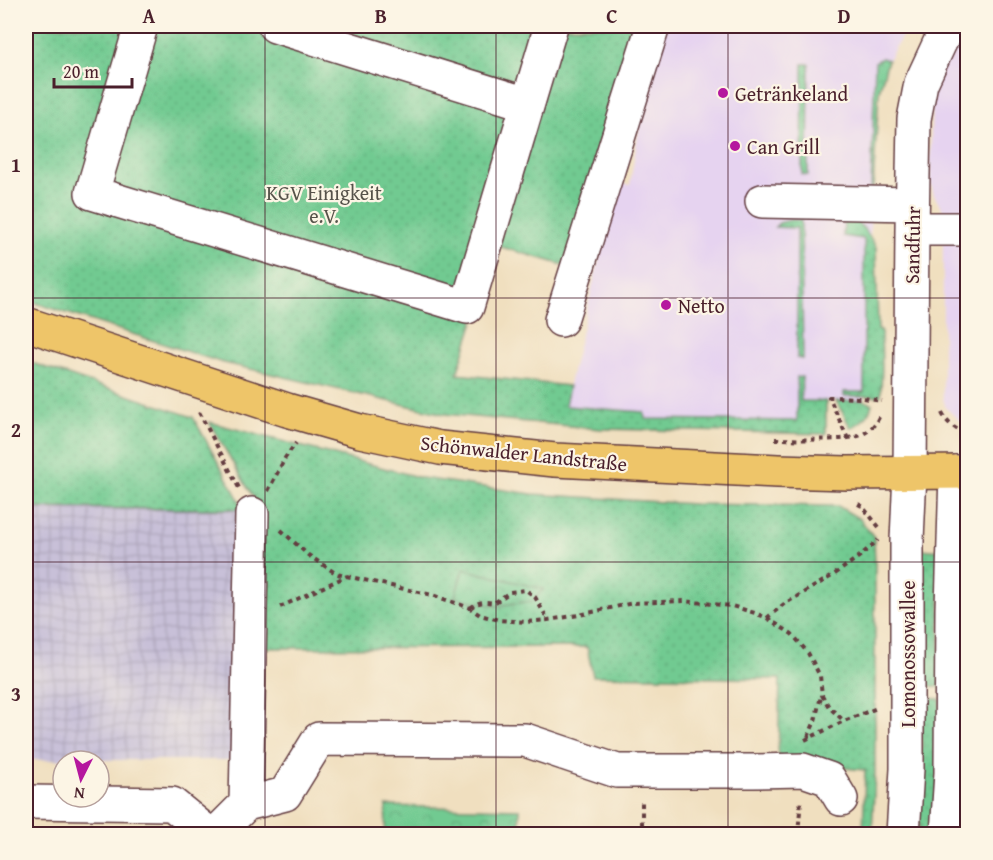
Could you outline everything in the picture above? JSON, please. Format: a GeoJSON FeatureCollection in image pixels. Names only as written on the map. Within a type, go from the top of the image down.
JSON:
{"type":"FeatureCollection","features":[{"type":"Feature","properties":{"kind":"main road","name":"Schönwalder Landstraße"},"geometry":{"type":"LineString","coordinates":[[26,324],[287,410],[360,430],[440,448],[555,460],[778,471],[962,472]]}},
{"type":"Feature","properties":{"kind":"street"},"geometry":{"type":"LineString","coordinates":[[141,26],[92,193],[467,308],[551,26]]}},
{"type":"Feature","properties":{"kind":"street"},"geometry":{"type":"LineString","coordinates":[[275,26],[527,104]]}},
{"type":"Feature","properties":{"kind":"street"},"geometry":{"type":"LineString","coordinates":[[561,320],[653,26]]}},
{"type":"Feature","properties":{"kind":"street","name":"Sandfuhr"},"geometry":{"type":"LineString","coordinates":[[910,473],[914,119],[921,82],[942,38],[952,26]]}},
{"type":"Feature","properties":{"kind":"street"},"geometry":{"type":"LineString","coordinates":[[762,201],[912,216],[968,229]]}},
{"type":"Feature","properties":{"kind":"street"},"geometry":{"type":"LineString","coordinates":[[947,834],[951,773],[952,609],[962,472]]}},
{"type":"Feature","properties":{"kind":"street","name":"Lomonossowallee"},"geometry":{"type":"LineString","coordinates":[[903,834],[907,769],[907,540],[910,473]]}},
{"type":"Feature","properties":{"kind":"street"},"geometry":{"type":"LineString","coordinates":[[246,804],[250,618],[266,512]]}},
{"type":"Feature","properties":{"kind":"street"},"geometry":{"type":"LineString","coordinates":[[216,834],[246,804],[285,794],[319,739],[525,740],[617,771],[803,770],[829,779],[841,799]]}},
{"type":"Feature","properties":{"kind":"street"},"geometry":{"type":"LineString","coordinates":[[26,802],[172,804],[209,834]]}},
{"type":"Feature","properties":{"kind":"path"},"geometry":{"type":"LineString","coordinates":[[766,439],[848,439],[829,398],[863,398],[884,402]]}},
{"type":"Feature","properties":{"kind":"path"},"geometry":{"type":"LineString","coordinates":[[938,405],[945,421],[968,435]]}},
{"type":"Feature","properties":{"kind":"path"},"geometry":{"type":"LineString","coordinates":[[196,406],[266,512],[308,555],[337,574],[432,595],[470,608],[480,615],[499,620],[526,622],[548,620],[633,603],[684,601],[732,606],[767,618],[792,634],[808,653],[820,676],[822,695],[808,738]]}},
{"type":"Feature","properties":{"kind":"path"},"geometry":{"type":"LineString","coordinates":[[266,512],[271,484],[300,437]]}},
{"type":"Feature","properties":{"kind":"path"},"geometry":{"type":"LineString","coordinates":[[855,502],[862,506],[880,528]]}},
{"type":"Feature","properties":{"kind":"path"},"geometry":{"type":"LineString","coordinates":[[767,618],[783,604],[832,576],[881,538]]}},
{"type":"Feature","properties":{"kind":"path"},"geometry":{"type":"LineString","coordinates":[[250,618],[348,576]]}},
{"type":"Feature","properties":{"kind":"path"},"geometry":{"type":"LineString","coordinates":[[470,608],[477,602],[494,603],[510,592],[526,590],[535,597],[548,620]]}},
{"type":"Feature","properties":{"kind":"path"},"geometry":{"type":"LineString","coordinates":[[822,695],[829,707],[844,721]]}},
{"type":"Feature","properties":{"kind":"path"},"geometry":{"type":"LineString","coordinates":[[802,741],[886,704]]}},
{"type":"Feature","properties":{"kind":"shaded area"},"geometry":{"type":"Polygon","coordinates":[[[665,26],[908,26],[888,60],[879,92],[873,189],[871,190],[870,236],[876,247],[878,330],[881,330],[881,396],[864,396],[863,400],[797,401],[797,421],[644,419],[644,413],[564,406],[617,183],[630,185],[646,84],[665,26]]]}},
{"type":"Feature","properties":{"kind":"shaded area"},"geometry":{"type":"Polygon","coordinates":[[[967,28],[967,425],[946,408],[943,398],[943,210],[934,195],[930,181],[932,93],[949,48],[967,28]]]}},
{"type":"Feature","properties":{"kind":"shaded area"},"geometry":{"type":"Polygon","coordinates":[[[26,508],[260,509],[258,760],[111,760],[111,749],[51,749],[51,760],[26,760],[26,508]]]}},
{"type":"Feature","properties":{"kind":"green space","name":"KGV Einigkeit e.V."},"geometry":{"type":"Polygon","coordinates":[[[29,26],[642,26],[570,267],[498,246],[457,374],[569,386],[565,406],[644,412],[645,419],[797,421],[797,377],[802,377],[801,401],[826,401],[826,434],[600,429],[444,414],[220,362],[26,300],[26,37],[29,26]]]}},
{"type":"Feature","properties":{"kind":"green space"},"geometry":{"type":"Polygon","coordinates":[[[882,58],[888,60],[879,92],[873,189],[871,189],[875,62],[882,58]]]}},
{"type":"Feature","properties":{"kind":"green space"},"geometry":{"type":"Polygon","coordinates":[[[803,64],[809,64],[808,175],[802,174],[803,64]]]}},
{"type":"Feature","properties":{"kind":"green space"},"geometry":{"type":"Polygon","coordinates":[[[801,220],[803,359],[797,358],[797,228],[775,227],[779,223],[801,220]]]}},
{"type":"Feature","properties":{"kind":"green space"},"geometry":{"type":"Polygon","coordinates":[[[844,220],[857,222],[876,247],[878,330],[881,330],[881,396],[844,396],[844,392],[864,392],[864,239],[843,236],[844,220]]]}},
{"type":"Feature","properties":{"kind":"green space"},"geometry":{"type":"Polygon","coordinates":[[[26,361],[193,417],[244,509],[26,508],[26,361]]]}},
{"type":"Feature","properties":{"kind":"green space"},"geometry":{"type":"Polygon","coordinates":[[[863,400],[872,404],[871,408],[864,418],[851,428],[836,401],[863,400]]]}},
{"type":"Feature","properties":{"kind":"green space"},"geometry":{"type":"Polygon","coordinates":[[[209,422],[422,478],[532,494],[694,504],[838,506],[860,519],[874,537],[875,563],[875,772],[872,834],[863,834],[865,770],[778,762],[780,679],[593,676],[587,647],[260,648],[260,509],[209,422]]]}},
{"type":"Feature","properties":{"kind":"green space"},"geometry":{"type":"Polygon","coordinates":[[[921,549],[941,551],[939,687],[922,685],[921,549]]]}},
{"type":"Feature","properties":{"kind":"green space"},"geometry":{"type":"Polygon","coordinates":[[[463,569],[543,589],[533,601],[495,606],[455,597],[463,569]]]}},
{"type":"Feature","properties":{"kind":"green space"},"geometry":{"type":"Polygon","coordinates":[[[923,698],[940,699],[936,834],[919,834],[923,698]]]}},
{"type":"Feature","properties":{"kind":"green space"},"geometry":{"type":"Polygon","coordinates":[[[386,806],[520,809],[519,834],[385,834],[386,806]]]}},
{"type":"Feature","properties":{"kind":"place","name":"Getränkeland"},"geometry":{"type":"Point","coordinates":[723,93]}},
{"type":"Feature","properties":{"kind":"place","name":"Can Grill"},"geometry":{"type":"Point","coordinates":[735,146]}},
{"type":"Feature","properties":{"kind":"place","name":"Netto"},"geometry":{"type":"Point","coordinates":[666,305]}}]}
